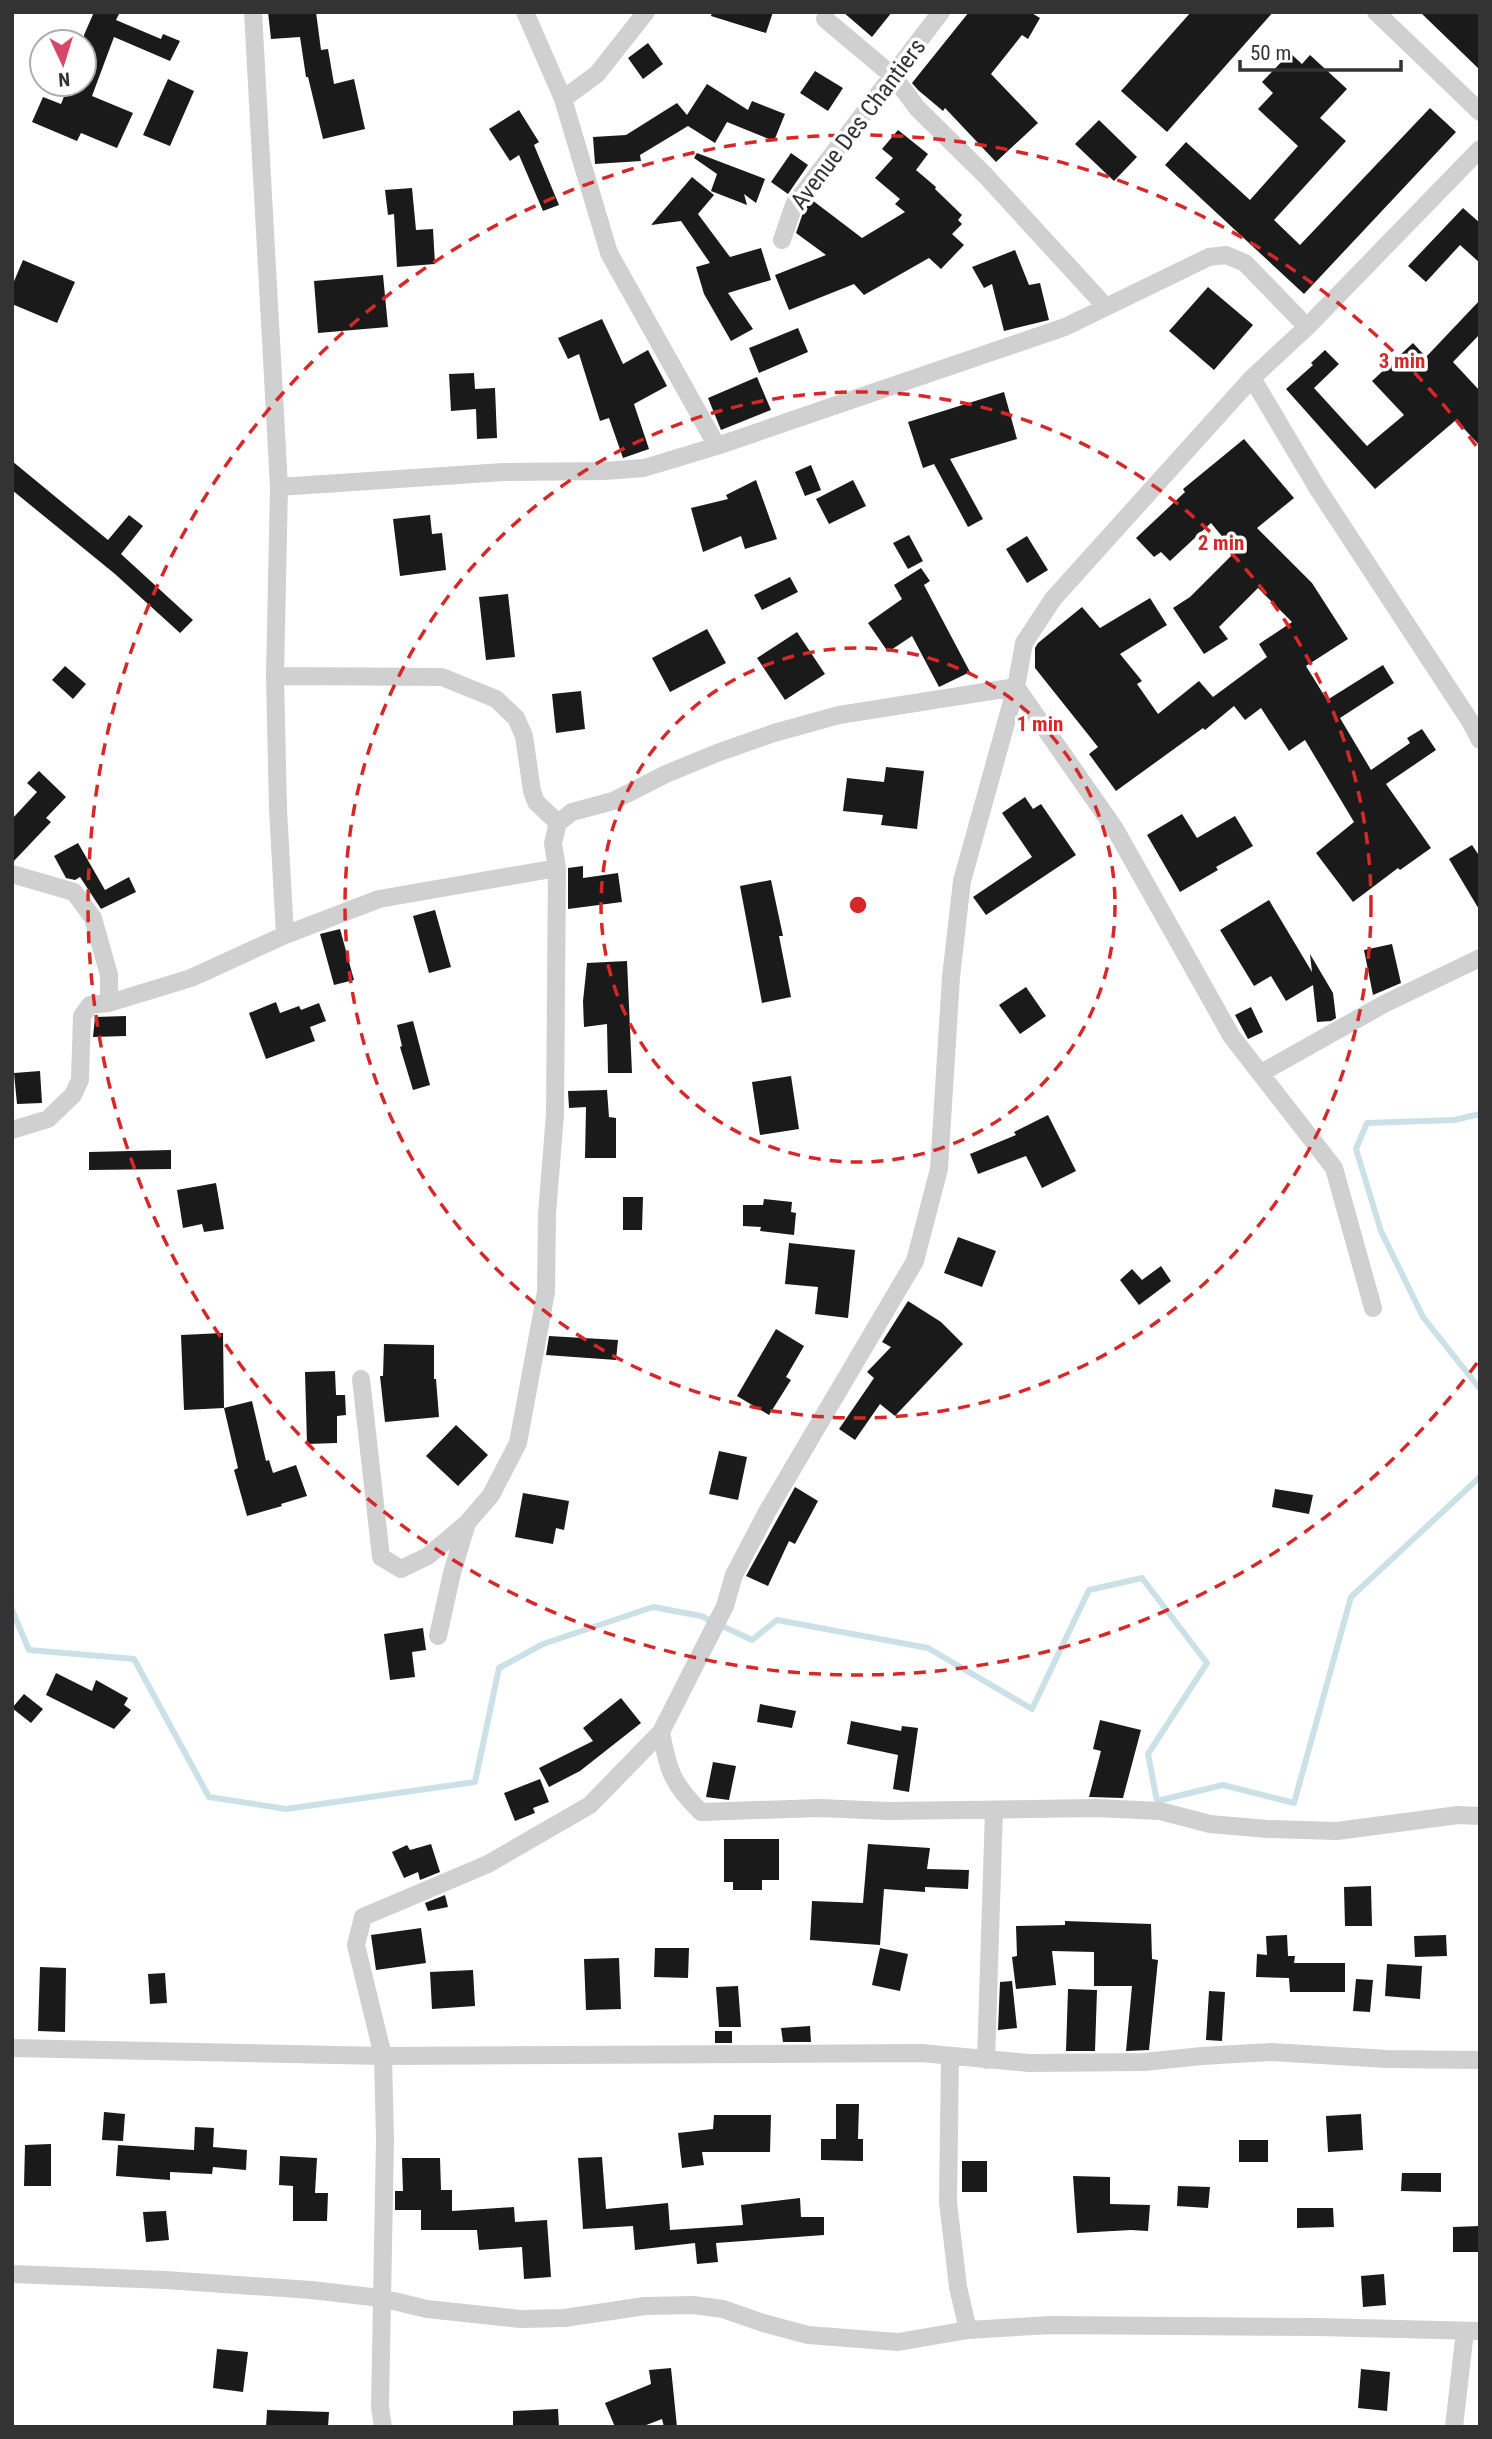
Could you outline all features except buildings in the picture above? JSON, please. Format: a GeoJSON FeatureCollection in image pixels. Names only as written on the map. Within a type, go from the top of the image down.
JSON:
{"type":"FeatureCollection","features":[{"type":"Feature","properties":{"kind":"street"},"geometry":{"type":"LineString","coordinates":[[253,12],[279,487],[275,676],[278,809],[285,935]]}},
{"type":"Feature","properties":{"kind":"street"},"geometry":{"type":"LineString","coordinates":[[525,12],[563,99],[609,253],[717,446]]}},
{"type":"Feature","properties":{"kind":"street"},"geometry":{"type":"LineString","coordinates":[[563,99],[597,74],[646,12]]}},
{"type":"Feature","properties":{"kind":"street","name":"Avenue Des Chantiers"},"geometry":{"type":"LineString","coordinates":[[782,240],[794,205],[941,12]]}},
{"type":"Feature","properties":{"kind":"street"},"geometry":{"type":"LineString","coordinates":[[1376,12],[1480,113]]}},
{"type":"Feature","properties":{"kind":"street"},"geometry":{"type":"LineString","coordinates":[[825,19],[893,76],[918,109],[985,175],[1107,307]]}},
{"type":"Feature","properties":{"kind":"street"},"geometry":{"type":"LineString","coordinates":[[383,2427],[380,2407],[385,2139],[383,2056],[356,1945],[363,1917],[488,1864],[590,1805],[661,1732],[725,1606],[734,1575],[767,1512],[915,1261],[939,1169],[951,977],[962,881],[1016,687],[1024,643],[1054,599],[1252,378],[1307,327],[1480,149]]}},
{"type":"Feature","properties":{"kind":"street"},"geometry":{"type":"LineString","coordinates":[[279,487],[503,472],[644,468],[717,446],[1065,327],[1209,257],[1226,255],[1245,263],[1307,327]]}},
{"type":"Feature","properties":{"kind":"street"},"geometry":{"type":"LineString","coordinates":[[1252,378],[1318,489],[1480,740]]}},
{"type":"Feature","properties":{"kind":"street"},"geometry":{"type":"LineString","coordinates":[[275,676],[442,677],[496,699],[516,718],[524,736],[536,802],[558,823]]}},
{"type":"Feature","properties":{"kind":"street"},"geometry":{"type":"LineString","coordinates":[[361,1379],[381,1558],[401,1569],[428,1556],[467,1523],[491,1495],[518,1443],[546,1292],[547,1214],[555,1114],[557,868],[553,843],[558,823],[572,812],[613,801],[679,769],[774,733],[839,715],[1016,687]]}},
{"type":"Feature","properties":{"kind":"street"},"geometry":{"type":"LineString","coordinates":[[1016,687],[1115,829],[1233,1037],[1334,1168],[1373,1308]]}},
{"type":"Feature","properties":{"kind":"street"},"geometry":{"type":"LineString","coordinates":[[12,1130],[48,1119],[73,1095],[80,1080],[82,1016],[90,1005],[109,1003],[191,978],[285,935],[379,899],[557,868]]}},
{"type":"Feature","properties":{"kind":"street"},"geometry":{"type":"LineString","coordinates":[[12,874],[74,892],[93,918],[109,975],[109,1003]]}},
{"type":"Feature","properties":{"kind":"street"},"geometry":{"type":"LineString","coordinates":[[1261,1073],[1384,1004],[1480,958]]}},
{"type":"Feature","properties":{"kind":"street"},"geometry":{"type":"LineString","coordinates":[[438,1636],[452,1573],[467,1523]]}},
{"type":"Feature","properties":{"kind":"street"},"geometry":{"type":"LineString","coordinates":[[661,1732],[667,1766],[682,1794],[701,1812],[819,1808],[888,1811],[1096,1808],[1160,1811],[1210,1824],[1337,1831],[1458,1815],[1480,1816]]}},
{"type":"Feature","properties":{"kind":"street"},"geometry":{"type":"LineString","coordinates":[[986,2060],[994,1810]]}},
{"type":"Feature","properties":{"kind":"street"},"geometry":{"type":"LineString","coordinates":[[12,2048],[383,2056],[921,2053],[1029,2063],[1144,2062],[1271,2052],[1387,2059],[1480,2060]]}},
{"type":"Feature","properties":{"kind":"street"},"geometry":{"type":"LineString","coordinates":[[950,2056],[947,2202],[958,2287],[968,2330]]}},
{"type":"Feature","properties":{"kind":"street"},"geometry":{"type":"LineString","coordinates":[[12,2274],[165,2280],[310,2290],[381,2298],[427,2309],[522,2319],[574,2317],[645,2306],[693,2305],[723,2309],[808,2335],[898,2342],[968,2330],[1051,2325],[1141,2324],[1472,2331],[1454,2427]]}},
{"type":"Feature","properties":{"kind":"waterway"},"geometry":{"type":"LineString","coordinates":[[1480,1114],[1454,1120],[1367,1123],[1356,1149],[1381,1231],[1423,1317],[1480,1389]]}},
{"type":"Feature","properties":{"kind":"waterway"},"geometry":{"type":"LineString","coordinates":[[12,1610],[29,1650],[134,1659],[209,1797],[286,1809],[475,1782],[499,1668],[543,1644],[653,1607],[701,1616],[752,1640],[777,1620],[928,1648],[1032,1709],[1089,1590],[1142,1578],[1207,1663],[1148,1754],[1157,1801],[1223,1785],[1294,1803],[1351,1597],[1480,1477]]}}]}
